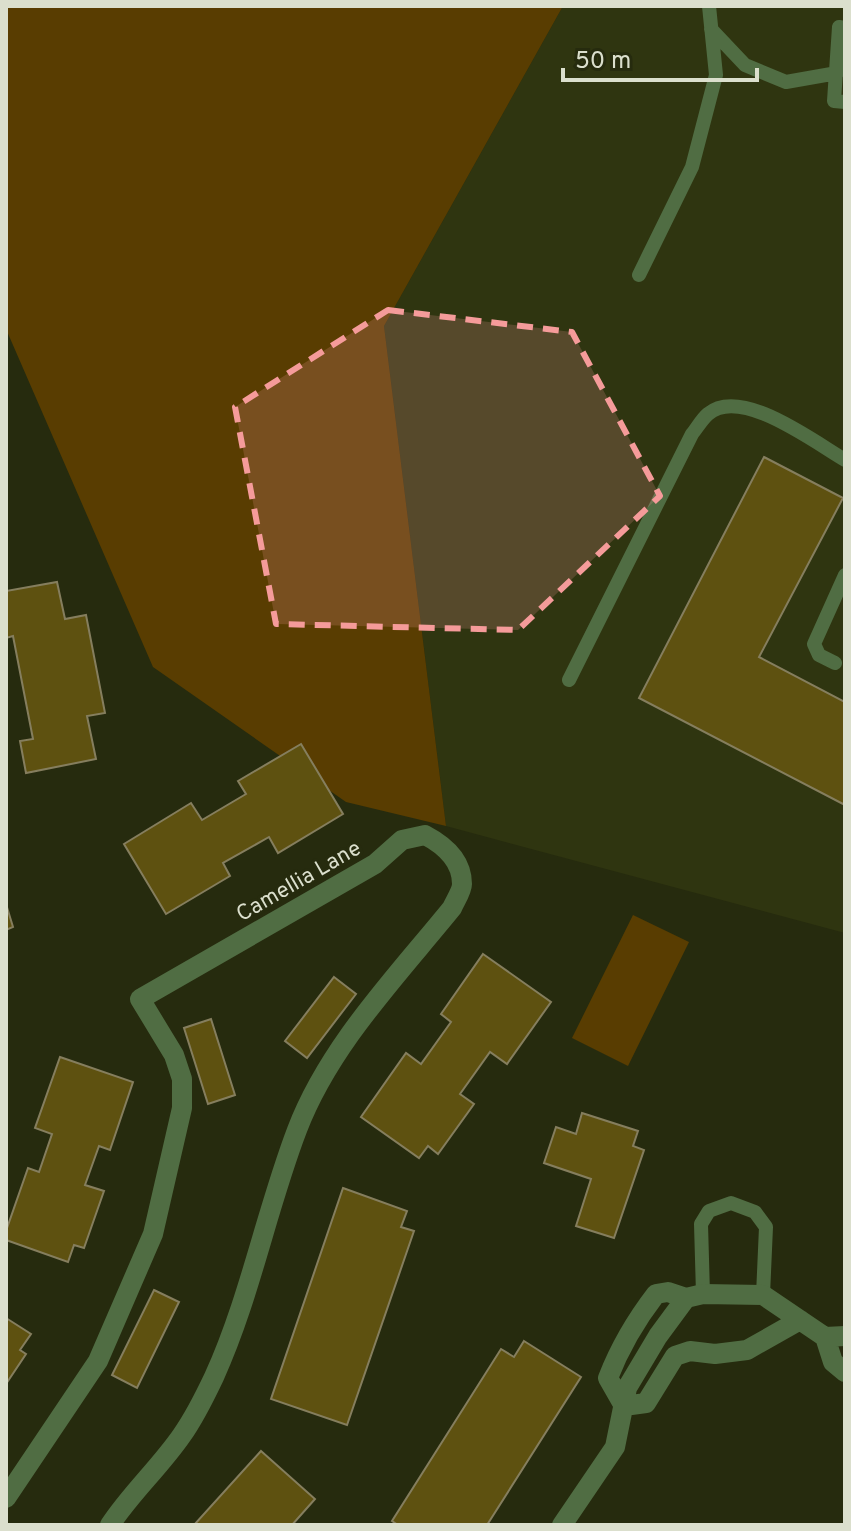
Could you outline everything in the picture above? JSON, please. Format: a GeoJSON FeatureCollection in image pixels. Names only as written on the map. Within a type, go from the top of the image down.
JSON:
{"type":"FeatureCollection","features":[{"type":"Feature","properties":{"kind":"street","name":"Camellia Lane"},"geometry":{"type":"LineString","coordinates":[[6,1498],[98,1361],[153,1234],[182,1108],[182,1079],[174,1055],[140,999],[375,864],[402,840],[425,835],[442,844],[457,863],[462,886],[452,908],[349,1035],[326,1073],[297,1128],[242,1304],[214,1377],[182,1435],[110,1525]]}},
{"type":"Feature","properties":{"kind":"street"},"geometry":{"type":"LineString","coordinates":[[624,1406],[608,1378],[632,1329],[656,1294],[668,1292],[695,1296],[763,1295],[800,1320],[835,1337],[833,1362],[845,1372]]}},
{"type":"Feature","properties":{"kind":"street"},"geometry":{"type":"LineString","coordinates":[[562,1525],[615,1447],[627,1388],[654,1343],[695,1296]]}},
{"type":"Feature","properties":{"kind":"street"},"geometry":{"type":"LineString","coordinates":[[624,1406],[646,1403],[675,1356],[690,1351],[715,1354],[747,1350],[800,1320]]}},
{"type":"Feature","properties":{"kind":"street"},"geometry":{"type":"LineString","coordinates":[[632,1329],[675,1356]]}},
{"type":"Feature","properties":{"kind":"lane"},"geometry":{"type":"LineString","coordinates":[[639,275],[692,167],[716,75],[709,6]]}},
{"type":"Feature","properties":{"kind":"lane"},"geometry":{"type":"LineString","coordinates":[[845,28],[839,27],[834,101],[845,102]]}},
{"type":"Feature","properties":{"kind":"lane"},"geometry":{"type":"LineString","coordinates":[[710,29],[745,65],[786,82],[837,73]]}},
{"type":"Feature","properties":{"kind":"lane"},"geometry":{"type":"LineString","coordinates":[[569,680],[692,434],[708,414],[730,405],[741,405],[777,421],[845,460]]}},
{"type":"Feature","properties":{"kind":"lane"},"geometry":{"type":"LineString","coordinates":[[835,663],[819,655],[814,644],[845,575]]}},
{"type":"Feature","properties":{"kind":"lane"},"geometry":{"type":"LineString","coordinates":[[695,1296],[701,1224],[709,1211],[731,1203],[755,1212],[766,1227],[763,1295]]}},
{"type":"Feature","properties":{"kind":"highlighted area"},"geometry":{"type":"Polygon","coordinates":[[[388,310],[572,332],[660,496],[518,630],[276,624],[235,407],[388,310]]]}},
{"type":"Feature","properties":{"kind":"shaded area"},"geometry":{"type":"Polygon","coordinates":[[[6,6],[563,6],[384,326],[446,826],[346,802],[153,667],[6,329],[6,6]]]}},
{"type":"Feature","properties":{"kind":"shaded area"},"geometry":{"type":"Polygon","coordinates":[[[563,6],[845,6],[845,933],[446,826],[384,326],[563,6]]]}},
{"type":"Feature","properties":{"kind":"shaded area"},"geometry":{"type":"Polygon","coordinates":[[[633,915],[689,942],[628,1066],[572,1038],[633,915]]]}},
{"type":"Feature","properties":{"kind":"building"},"geometry":{"type":"Polygon","coordinates":[[[764,457],[843,498],[759,657],[845,702],[845,805],[639,698],[764,457]]]}},
{"type":"Feature","properties":{"kind":"building"},"geometry":{"type":"Polygon","coordinates":[[[57,582],[65,619],[86,615],[105,713],[87,716],[96,759],[26,773],[20,741],[33,739],[13,636],[6,638],[6,591],[57,582]]]}},
{"type":"Feature","properties":{"kind":"building"},"geometry":{"type":"Polygon","coordinates":[[[301,744],[343,814],[278,853],[269,837],[223,863],[230,876],[166,914],[124,844],[191,803],[202,820],[246,794],[238,781],[301,744]]]}},
{"type":"Feature","properties":{"kind":"building"},"geometry":{"type":"Polygon","coordinates":[[[6,904],[13,927],[6,930],[6,904]]]}},
{"type":"Feature","properties":{"kind":"building"},"geometry":{"type":"Polygon","coordinates":[[[483,954],[551,1002],[507,1064],[490,1052],[460,1094],[474,1104],[438,1154],[428,1146],[419,1158],[361,1117],[406,1053],[421,1064],[451,1022],[441,1014],[483,954]]]}},
{"type":"Feature","properties":{"kind":"building"},"geometry":{"type":"Polygon","coordinates":[[[334,977],[356,994],[307,1058],[285,1041],[334,977]]]}},
{"type":"Feature","properties":{"kind":"building"},"geometry":{"type":"Polygon","coordinates":[[[211,1019],[235,1095],[208,1104],[184,1028],[211,1019]]]}},
{"type":"Feature","properties":{"kind":"building"},"geometry":{"type":"Polygon","coordinates":[[[60,1057],[133,1082],[110,1150],[99,1146],[85,1185],[104,1191],[84,1248],[74,1245],[68,1262],[6,1240],[6,1231],[28,1168],[39,1172],[52,1134],[35,1128],[60,1057]]]}},
{"type":"Feature","properties":{"kind":"building"},"geometry":{"type":"Polygon","coordinates":[[[582,1113],[638,1131],[633,1146],[644,1150],[614,1238],[576,1226],[591,1179],[544,1163],[556,1127],[576,1134],[582,1113]]]}},
{"type":"Feature","properties":{"kind":"building"},"geometry":{"type":"Polygon","coordinates":[[[343,1188],[407,1211],[401,1227],[414,1231],[347,1425],[271,1399],[343,1188]]]}},
{"type":"Feature","properties":{"kind":"building"},"geometry":{"type":"Polygon","coordinates":[[[154,1290],[179,1302],[137,1388],[112,1375],[154,1290]]]}},
{"type":"Feature","properties":{"kind":"building"},"geometry":{"type":"Polygon","coordinates":[[[6,1318],[31,1334],[20,1350],[26,1354],[6,1384],[6,1318]]]}},
{"type":"Feature","properties":{"kind":"building"},"geometry":{"type":"Polygon","coordinates":[[[524,1341],[581,1377],[487,1525],[398,1525],[392,1521],[501,1349],[514,1357],[524,1341]]]}},
{"type":"Feature","properties":{"kind":"building"},"geometry":{"type":"Polygon","coordinates":[[[261,1451],[315,1499],[292,1525],[194,1525],[261,1451]]]}}]}
